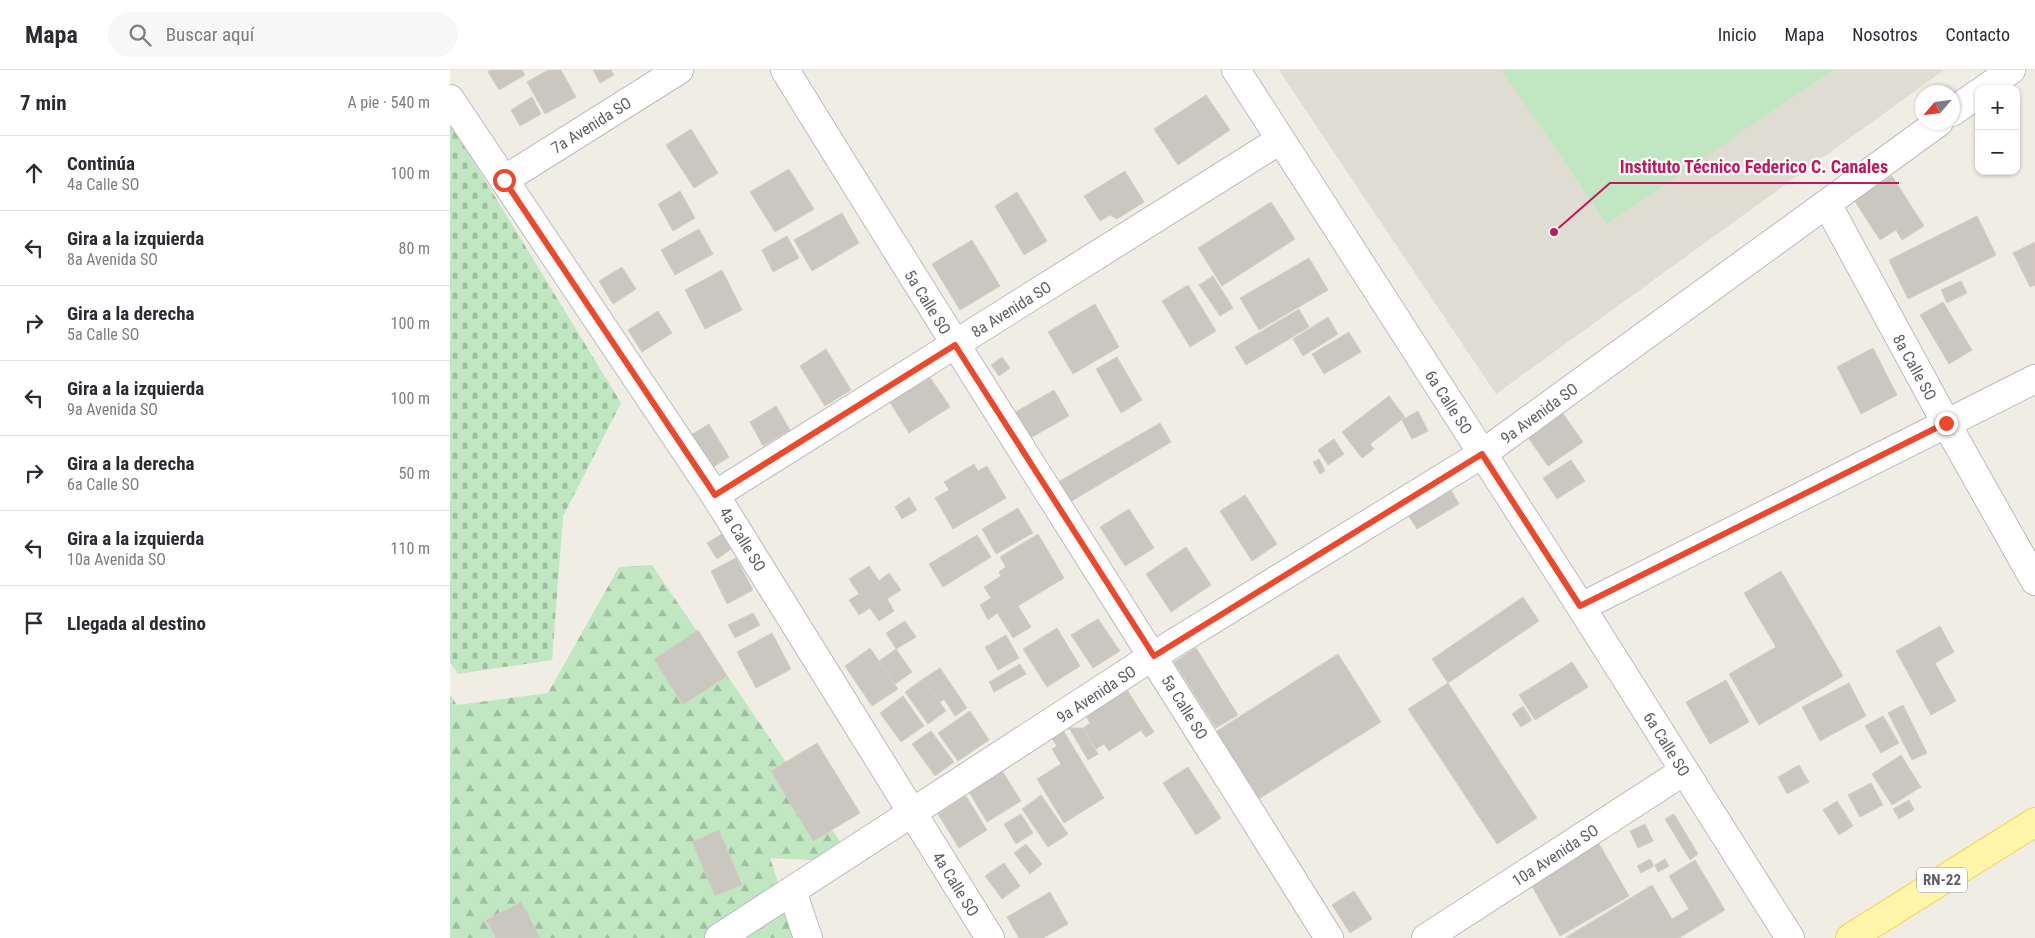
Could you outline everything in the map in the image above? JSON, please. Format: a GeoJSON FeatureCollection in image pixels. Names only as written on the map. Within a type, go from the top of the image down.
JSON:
{"type":"FeatureCollection","features":[{"type":"Feature","properties":{"kind":"main road","name":"RN-22"},"geometry":{"type":"LineString","coordinates":[[1850,938],[2035,822]]}},
{"type":"Feature","properties":{"kind":"street","name":"7a Avenida SO"},"geometry":{"type":"LineString","coordinates":[[504,180],[679,70]]}},
{"type":"Feature","properties":{"kind":"street","name":"5a Calle SO"},"geometry":{"type":"LineString","coordinates":[[785,70],[955,345],[1154,656],[1329,938]]}},
{"type":"Feature","properties":{"kind":"street","name":"6a Calle SO"},"geometry":{"type":"LineString","coordinates":[[1236,70],[1580,606],[1790,938]]}},
{"type":"Feature","properties":{"kind":"street"},"geometry":{"type":"LineString","coordinates":[[1990,85],[2011,70]]}},
{"type":"Feature","properties":{"kind":"street"},"geometry":{"type":"LineString","coordinates":[[1960,107],[1975,97]]}},
{"type":"Feature","properties":{"kind":"street","name":"4a Calle SO"},"geometry":{"type":"LineString","coordinates":[[450,99],[715,495],[990,938]]}},
{"type":"Feature","properties":{"kind":"street","name":"9a Avenida SO"},"geometry":{"type":"LineString","coordinates":[[719,938],[1154,656],[1482,454],[1928,130]]}},
{"type":"Feature","properties":{"kind":"street","name":"8a Avenida SO"},"geometry":{"type":"LineString","coordinates":[[715,495],[1280,140]]}},
{"type":"Feature","properties":{"kind":"street","name":"8a Calle SO"},"geometry":{"type":"LineString","coordinates":[[1826,204],[2035,581]]}},
{"type":"Feature","properties":{"kind":"street"},"geometry":{"type":"LineString","coordinates":[[1580,606],[2035,379]]}},
{"type":"Feature","properties":{"kind":"street","name":"10a Avenida SO"},"geometry":{"type":"LineString","coordinates":[[1426,938],[1684,772]]}},
{"type":"Feature","properties":{"kind":"street"},"geometry":{"type":"LineString","coordinates":[[792,891],[808,938]]}},
{"type":"Feature","properties":{"kind":"shaded area"},"geometry":{"type":"Polygon","coordinates":[[[1279,70],[1944,70],[1923,85],[1915,85],[1915,91],[1496,394],[1279,70]]]}},
{"type":"Feature","properties":{"kind":"green space"},"geometry":{"type":"Polygon","coordinates":[[[1502,70],[1833,70],[1607,224],[1502,70]]]}},
{"type":"Feature","properties":{"kind":"green space"},"geometry":{"type":"Polygon","coordinates":[[[450,123],[621,403],[563,516],[552,660],[458,674],[450,662],[450,123]]]}},
{"type":"Feature","properties":{"kind":"green space"},"geometry":{"type":"Polygon","coordinates":[[[652,565],[854,862],[770,858],[797,938],[450,938],[450,695],[457,705],[548,693],[619,567],[652,565]]]}},
{"type":"Feature","properties":{"kind":"building"},"geometry":{"type":"Polygon","coordinates":[[[491,70],[522,70],[525,75],[499,90],[488,72],[491,70]]]}},
{"type":"Feature","properties":{"kind":"building"},"geometry":{"type":"Polygon","coordinates":[[[548,70],[561,70],[576,97],[545,114],[527,82],[548,70]]]}},
{"type":"Feature","properties":{"kind":"building"},"geometry":{"type":"Polygon","coordinates":[[[593,70],[611,70],[614,75],[600,83],[593,70]]]}},
{"type":"Feature","properties":{"kind":"building"},"geometry":{"type":"Polygon","coordinates":[[[1206,95],[1230,130],[1178,165],[1154,129],[1206,95]]]}},
{"type":"Feature","properties":{"kind":"building"},"geometry":{"type":"Polygon","coordinates":[[[532,97],[541,114],[520,126],[511,110],[532,97]]]}},
{"type":"Feature","properties":{"kind":"building"},"geometry":{"type":"Polygon","coordinates":[[[691,129],[718,173],[694,188],[666,145],[691,129]]]}},
{"type":"Feature","properties":{"kind":"building"},"geometry":{"type":"Polygon","coordinates":[[[789,169],[814,209],[775,232],[750,192],[789,169]]]}},
{"type":"Feature","properties":{"kind":"building"},"geometry":{"type":"Polygon","coordinates":[[[1125,171],[1144,202],[1117,219],[1110,215],[1100,221],[1084,196],[1125,171]]]}},
{"type":"Feature","properties":{"kind":"building"},"geometry":{"type":"Polygon","coordinates":[[[1892,176],[1924,226],[1902,240],[1896,230],[1880,240],[1854,200],[1892,176]]]}},
{"type":"Feature","properties":{"kind":"building"},"geometry":{"type":"Polygon","coordinates":[[[680,191],[695,218],[673,231],[658,204],[680,191]]]}},
{"type":"Feature","properties":{"kind":"building"},"geometry":{"type":"Polygon","coordinates":[[[1017,192],[1047,241],[1024,255],[995,206],[1017,192]]]}},
{"type":"Feature","properties":{"kind":"building"},"geometry":{"type":"Polygon","coordinates":[[[1271,202],[1295,239],[1222,286],[1198,248],[1271,202]]]}},
{"type":"Feature","properties":{"kind":"building"},"geometry":{"type":"Polygon","coordinates":[[[842,213],[859,243],[812,271],[794,240],[842,213]]]}},
{"type":"Feature","properties":{"kind":"building"},"geometry":{"type":"Polygon","coordinates":[[[1977,216],[1996,255],[1908,299],[1889,260],[1977,216]]]}},
{"type":"Feature","properties":{"kind":"building"},"geometry":{"type":"Polygon","coordinates":[[[699,229],[713,254],[675,275],[661,250],[699,229]]]}},
{"type":"Feature","properties":{"kind":"building"},"geometry":{"type":"Polygon","coordinates":[[[787,236],[799,258],[773,272],[762,250],[787,236]]]}},
{"type":"Feature","properties":{"kind":"building"},"geometry":{"type":"Polygon","coordinates":[[[972,240],[1000,286],[960,310],[932,264],[972,240]]]}},
{"type":"Feature","properties":{"kind":"building"},"geometry":{"type":"Polygon","coordinates":[[[2035,242],[2035,285],[2030,287],[2013,253],[2035,242]]]}},
{"type":"Feature","properties":{"kind":"building"},"geometry":{"type":"Polygon","coordinates":[[[1309,258],[1328,290],[1259,330],[1240,298],[1309,258]]]}},
{"type":"Feature","properties":{"kind":"building"},"geometry":{"type":"Polygon","coordinates":[[[622,267],[636,289],[613,304],[599,281],[622,267]]]}},
{"type":"Feature","properties":{"kind":"building"},"geometry":{"type":"Polygon","coordinates":[[[722,270],[742,310],[705,329],[685,290],[722,270]]]}},
{"type":"Feature","properties":{"kind":"building"},"geometry":{"type":"Polygon","coordinates":[[[1213,276],[1233,308],[1220,316],[1199,285],[1213,276]]]}},
{"type":"Feature","properties":{"kind":"building"},"geometry":{"type":"Polygon","coordinates":[[[1961,281],[1967,293],[1947,303],[1941,290],[1961,281]]]}},
{"type":"Feature","properties":{"kind":"building"},"geometry":{"type":"Polygon","coordinates":[[[1188,285],[1216,331],[1190,347],[1162,301],[1188,285]]]}},
{"type":"Feature","properties":{"kind":"building"},"geometry":{"type":"Polygon","coordinates":[[[1943,302],[1972,350],[1949,364],[1920,315],[1943,302]]]}},
{"type":"Feature","properties":{"kind":"building"},"geometry":{"type":"Polygon","coordinates":[[[1095,304],[1119,347],[1073,374],[1048,332],[1095,304]]]}},
{"type":"Feature","properties":{"kind":"building"},"geometry":{"type":"Polygon","coordinates":[[[1299,309],[1309,327],[1246,365],[1235,347],[1299,309]]]}},
{"type":"Feature","properties":{"kind":"building"},"geometry":{"type":"Polygon","coordinates":[[[658,311],[672,333],[642,352],[628,330],[658,311]]]}},
{"type":"Feature","properties":{"kind":"building"},"geometry":{"type":"Polygon","coordinates":[[[1328,317],[1338,334],[1303,356],[1293,339],[1328,317]]]}},
{"type":"Feature","properties":{"kind":"building"},"geometry":{"type":"Polygon","coordinates":[[[1349,332],[1361,352],[1324,374],[1312,354],[1349,332]]]}},
{"type":"Feature","properties":{"kind":"building"},"geometry":{"type":"Polygon","coordinates":[[[1873,348],[1897,395],[1861,414],[1837,367],[1873,348]]]}},
{"type":"Feature","properties":{"kind":"building"},"geometry":{"type":"Polygon","coordinates":[[[826,349],[851,390],[825,406],[800,366],[826,349]]]}},
{"type":"Feature","properties":{"kind":"building"},"geometry":{"type":"Polygon","coordinates":[[[1002,357],[1010,368],[999,376],[991,365],[1002,357]]]}},
{"type":"Feature","properties":{"kind":"building"},"geometry":{"type":"Polygon","coordinates":[[[1117,357],[1142,400],[1121,413],[1096,369],[1117,357]]]}},
{"type":"Feature","properties":{"kind":"building"},"geometry":{"type":"Polygon","coordinates":[[[928,374],[950,407],[909,433],[888,399],[928,374]]]}},
{"type":"Feature","properties":{"kind":"building"},"geometry":{"type":"Polygon","coordinates":[[[1054,390],[1069,416],[1027,440],[1012,414],[1054,390]]]}},
{"type":"Feature","properties":{"kind":"building"},"geometry":{"type":"Polygon","coordinates":[[[1389,396],[1405,417],[1370,444],[1374,449],[1362,458],[1342,432],[1389,396]]]}},
{"type":"Feature","properties":{"kind":"building"},"geometry":{"type":"Polygon","coordinates":[[[1557,405],[1583,442],[1548,466],[1522,429],[1557,405]]]}},
{"type":"Feature","properties":{"kind":"building"},"geometry":{"type":"Polygon","coordinates":[[[776,406],[790,430],[763,446],[750,422],[776,406]]]}},
{"type":"Feature","properties":{"kind":"building"},"geometry":{"type":"Polygon","coordinates":[[[1418,411],[1428,431],[1412,439],[1402,420],[1418,411]]]}},
{"type":"Feature","properties":{"kind":"building"},"geometry":{"type":"Polygon","coordinates":[[[1160,423],[1171,442],[1070,502],[1058,482],[1160,423]]]}},
{"type":"Feature","properties":{"kind":"building"},"geometry":{"type":"Polygon","coordinates":[[[709,424],[729,457],[707,471],[686,438],[709,424]]]}},
{"type":"Feature","properties":{"kind":"building"},"geometry":{"type":"Polygon","coordinates":[[[1334,439],[1344,454],[1328,465],[1318,450],[1334,439]]]}},
{"type":"Feature","properties":{"kind":"building"},"geometry":{"type":"Polygon","coordinates":[[[1319,459],[1325,471],[1320,474],[1313,462],[1319,459]]]}},
{"type":"Feature","properties":{"kind":"building"},"geometry":{"type":"Polygon","coordinates":[[[1571,460],[1585,481],[1557,499],[1543,478],[1571,460]]]}},
{"type":"Feature","properties":{"kind":"building"},"geometry":{"type":"Polygon","coordinates":[[[974,464],[978,471],[987,466],[1006,498],[953,529],[935,498],[949,490],[944,482],[974,464]]]}},
{"type":"Feature","properties":{"kind":"building"},"geometry":{"type":"Polygon","coordinates":[[[1447,483],[1459,504],[1417,529],[1404,509],[1447,483]]]}},
{"type":"Feature","properties":{"kind":"building"},"geometry":{"type":"Polygon","coordinates":[[[1245,495],[1277,544],[1252,561],[1220,511],[1245,495]]]}},
{"type":"Feature","properties":{"kind":"building"},"geometry":{"type":"Polygon","coordinates":[[[909,497],[917,510],[902,519],[895,507],[909,497]]]}},
{"type":"Feature","properties":{"kind":"building"},"geometry":{"type":"Polygon","coordinates":[[[1018,508],[1033,533],[996,554],[982,529],[1018,508]]]}},
{"type":"Feature","properties":{"kind":"building"},"geometry":{"type":"Polygon","coordinates":[[[1129,509],[1154,548],[1125,566],[1100,527],[1129,509]]]}},
{"type":"Feature","properties":{"kind":"building"},"geometry":{"type":"Polygon","coordinates":[[[722,534],[731,549],[717,559],[707,543],[722,534]]]}},
{"type":"Feature","properties":{"kind":"building"},"geometry":{"type":"Polygon","coordinates":[[[1038,534],[1064,578],[1018,606],[1031,627],[1013,638],[997,613],[988,620],[980,605],[991,598],[984,587],[1001,576],[999,572],[1006,567],[1000,557],[1038,534]]]}},
{"type":"Feature","properties":{"kind":"building"},"geometry":{"type":"Polygon","coordinates":[[[977,535],[991,557],[943,587],[929,564],[977,535]]]}},
{"type":"Feature","properties":{"kind":"building"},"geometry":{"type":"Polygon","coordinates":[[[1186,547],[1211,585],[1171,612],[1146,574],[1186,547]]]}},
{"type":"Feature","properties":{"kind":"building"},"geometry":{"type":"Polygon","coordinates":[[[736,558],[753,590],[727,604],[711,571],[736,558]]]}},
{"type":"Feature","properties":{"kind":"building"},"geometry":{"type":"Polygon","coordinates":[[[869,566],[879,581],[889,573],[901,590],[887,599],[894,611],[879,621],[870,608],[859,615],[849,600],[859,594],[849,579],[869,566]]]}},
{"type":"Feature","properties":{"kind":"building"},"geometry":{"type":"Polygon","coordinates":[[[1781,571],[1843,676],[1759,725],[1729,674],[1776,647],[1744,593],[1781,571]]]}},
{"type":"Feature","properties":{"kind":"building"},"geometry":{"type":"Polygon","coordinates":[[[1523,597],[1539,621],[1448,683],[1432,659],[1523,597]]]}},
{"type":"Feature","properties":{"kind":"building"},"geometry":{"type":"Polygon","coordinates":[[[753,613],[760,625],[735,638],[728,625],[753,613]]]}},
{"type":"Feature","properties":{"kind":"building"},"geometry":{"type":"Polygon","coordinates":[[[1098,619],[1120,651],[1093,668],[1071,635],[1098,619]]]}},
{"type":"Feature","properties":{"kind":"building"},"geometry":{"type":"Polygon","coordinates":[[[905,621],[916,637],[896,649],[886,633],[905,621]]]}},
{"type":"Feature","properties":{"kind":"building"},"geometry":{"type":"Polygon","coordinates":[[[1940,626],[1954,652],[1935,663],[1956,701],[1931,715],[1896,651],[1940,626]]]}},
{"type":"Feature","properties":{"kind":"building"},"geometry":{"type":"Polygon","coordinates":[[[1057,628],[1080,666],[1047,687],[1023,649],[1057,628]]]}},
{"type":"Feature","properties":{"kind":"building"},"geometry":{"type":"Polygon","coordinates":[[[698,630],[727,676],[683,705],[654,659],[698,630]]]}},
{"type":"Feature","properties":{"kind":"building"},"geometry":{"type":"Polygon","coordinates":[[[772,633],[791,669],[756,688],[737,652],[772,633]]]}},
{"type":"Feature","properties":{"kind":"building"},"geometry":{"type":"Polygon","coordinates":[[[1006,635],[1019,658],[998,670],[985,647],[1006,635]]]}},
{"type":"Feature","properties":{"kind":"building"},"geometry":{"type":"Polygon","coordinates":[[[870,648],[898,689],[872,706],[845,666],[870,648]]]}},
{"type":"Feature","properties":{"kind":"building"},"geometry":{"type":"Polygon","coordinates":[[[1196,648],[1238,715],[1216,728],[1174,662],[1196,648]]]}},
{"type":"Feature","properties":{"kind":"building"},"geometry":{"type":"Polygon","coordinates":[[[896,649],[912,672],[895,684],[879,661],[896,649]]]}},
{"type":"Feature","properties":{"kind":"building"},"geometry":{"type":"Polygon","coordinates":[[[1338,654],[1381,722],[1251,804],[1209,736],[1338,654]]]}},
{"type":"Feature","properties":{"kind":"building"},"geometry":{"type":"Polygon","coordinates":[[[1572,662],[1588,687],[1535,720],[1519,695],[1572,662]]]}},
{"type":"Feature","properties":{"kind":"building"},"geometry":{"type":"Polygon","coordinates":[[[1020,664],[1026,674],[994,692],[989,682],[1020,664]]]}},
{"type":"Feature","properties":{"kind":"building"},"geometry":{"type":"Polygon","coordinates":[[[940,668],[967,708],[955,716],[944,699],[939,703],[923,679],[940,668]]]}},
{"type":"Feature","properties":{"kind":"building"},"geometry":{"type":"Polygon","coordinates":[[[923,679],[946,711],[928,724],[905,692],[923,679]]]}},
{"type":"Feature","properties":{"kind":"building"},"geometry":{"type":"Polygon","coordinates":[[[1726,680],[1749,722],[1710,744],[1686,702],[1726,680]]]}},
{"type":"Feature","properties":{"kind":"building"},"geometry":{"type":"Polygon","coordinates":[[[1448,683],[1537,818],[1497,844],[1408,709],[1448,683]]]}},
{"type":"Feature","properties":{"kind":"building"},"geometry":{"type":"Polygon","coordinates":[[[1849,683],[1866,716],[1820,741],[1802,707],[1849,683]]]}},
{"type":"Feature","properties":{"kind":"building"},"geometry":{"type":"Polygon","coordinates":[[[1127,690],[1154,732],[1146,737],[1141,730],[1109,751],[1104,744],[1096,749],[1083,728],[1090,723],[1086,716],[1127,690]]]}},
{"type":"Feature","properties":{"kind":"building"},"geometry":{"type":"Polygon","coordinates":[[[903,696],[924,726],[901,742],[880,713],[903,696]]]}},
{"type":"Feature","properties":{"kind":"building"},"geometry":{"type":"Polygon","coordinates":[[[1903,705],[1927,753],[1912,760],[1888,713],[1903,705]]]}},
{"type":"Feature","properties":{"kind":"building"},"geometry":{"type":"Polygon","coordinates":[[[1523,706],[1532,720],[1521,727],[1512,714],[1523,706]]]}},
{"type":"Feature","properties":{"kind":"building"},"geometry":{"type":"Polygon","coordinates":[[[970,711],[989,740],[958,761],[938,733],[970,711]]]}},
{"type":"Feature","properties":{"kind":"building"},"geometry":{"type":"Polygon","coordinates":[[[1883,716],[1899,743],[1881,753],[1865,726],[1883,716]]]}},
{"type":"Feature","properties":{"kind":"building"},"geometry":{"type":"Polygon","coordinates":[[[1069,728],[1083,728],[1098,754],[1088,760],[1069,728]]]}},
{"type":"Feature","properties":{"kind":"building"},"geometry":{"type":"Polygon","coordinates":[[[1063,730],[1104,798],[1064,823],[1037,779],[1061,764],[1052,749],[1057,746],[1051,737],[1063,730]]]}},
{"type":"Feature","properties":{"kind":"building"},"geometry":{"type":"Polygon","coordinates":[[[931,731],[954,762],[935,776],[912,744],[931,731]]]}},
{"type":"Feature","properties":{"kind":"building"},"geometry":{"type":"Polygon","coordinates":[[[817,743],[860,813],[813,841],[771,771],[817,743]]]}},
{"type":"Feature","properties":{"kind":"building"},"geometry":{"type":"Polygon","coordinates":[[[1901,755],[1921,787],[1892,805],[1872,774],[1901,755]]]}},
{"type":"Feature","properties":{"kind":"building"},"geometry":{"type":"Polygon","coordinates":[[[1799,765],[1809,782],[1787,794],[1778,777],[1799,765]]]}},
{"type":"Feature","properties":{"kind":"building"},"geometry":{"type":"Polygon","coordinates":[[[999,766],[1021,801],[987,822],[966,787],[999,766]]]}},
{"type":"Feature","properties":{"kind":"building"},"geometry":{"type":"Polygon","coordinates":[[[1188,767],[1221,818],[1196,835],[1163,783],[1188,767]]]}},
{"type":"Feature","properties":{"kind":"building"},"geometry":{"type":"Polygon","coordinates":[[[1871,783],[1883,805],[1860,817],[1848,795],[1871,783]]]}},
{"type":"Feature","properties":{"kind":"building"},"geometry":{"type":"Polygon","coordinates":[[[1041,795],[1068,834],[1048,847],[1022,809],[1041,795]]]}},
{"type":"Feature","properties":{"kind":"building"},"geometry":{"type":"Polygon","coordinates":[[[966,796],[987,830],[959,848],[938,814],[966,796]]]}},
{"type":"Feature","properties":{"kind":"building"},"geometry":{"type":"Polygon","coordinates":[[[1909,800],[1914,810],[1899,819],[1893,809],[1909,800]]]}},
{"type":"Feature","properties":{"kind":"building"},"geometry":{"type":"Polygon","coordinates":[[[1837,801],[1853,826],[1839,835],[1823,810],[1837,801]]]}},
{"type":"Feature","properties":{"kind":"building"},"geometry":{"type":"Polygon","coordinates":[[[1021,814],[1033,833],[1016,844],[1004,824],[1021,814]]]}},
{"type":"Feature","properties":{"kind":"building"},"geometry":{"type":"Polygon","coordinates":[[[1674,814],[1698,854],[1690,860],[1665,819],[1674,814]]]}},
{"type":"Feature","properties":{"kind":"building"},"geometry":{"type":"Polygon","coordinates":[[[1645,824],[1653,841],[1638,848],[1630,831],[1645,824]]]}},
{"type":"Feature","properties":{"kind":"building"},"geometry":{"type":"Polygon","coordinates":[[[719,830],[742,885],[715,896],[692,842],[719,830]]]}},
{"type":"Feature","properties":{"kind":"building"},"geometry":{"type":"Polygon","coordinates":[[[1597,840],[1629,896],[1560,936],[1528,879],[1597,840]]]}},
{"type":"Feature","properties":{"kind":"building"},"geometry":{"type":"Polygon","coordinates":[[[1026,844],[1042,864],[1030,874],[1014,853],[1026,844]]]}},
{"type":"Feature","properties":{"kind":"building"},"geometry":{"type":"Polygon","coordinates":[[[1650,859],[1654,866],[1641,873],[1637,866],[1650,859]]]}},
{"type":"Feature","properties":{"kind":"building"},"geometry":{"type":"Polygon","coordinates":[[[1665,859],[1669,866],[1658,872],[1655,865],[1665,859]]]}},
{"type":"Feature","properties":{"kind":"building"},"geometry":{"type":"Polygon","coordinates":[[[1695,860],[1725,910],[1679,938],[1565,938],[1652,885],[1672,919],[1689,909],[1669,876],[1695,860]]]}},
{"type":"Feature","properties":{"kind":"building"},"geometry":{"type":"Polygon","coordinates":[[[1004,863],[1020,886],[1002,899],[985,876],[1004,863]]]}},
{"type":"Feature","properties":{"kind":"building"},"geometry":{"type":"Polygon","coordinates":[[[1354,891],[1372,919],[1350,933],[1332,905],[1354,891]]]}},
{"type":"Feature","properties":{"kind":"building"},"geometry":{"type":"Polygon","coordinates":[[[1050,892],[1068,924],[1043,938],[1019,938],[1007,917],[1050,892]]]}},
{"type":"Feature","properties":{"kind":"building"},"geometry":{"type":"Polygon","coordinates":[[[521,902],[540,938],[496,938],[486,920],[521,902]]]}},
{"type":"Feature","properties":{"kind":"place","name":"Instituto Técnico Federico C. Canales"},"geometry":{"type":"Point","coordinates":[1554,232]}},
{"type":"Feature","properties":{"kind":"route"},"geometry":{"type":"LineString","coordinates":[[504,180],[715,495],[955,345],[1154,656],[1482,454],[1580,606],[1946,423]]}}]}
